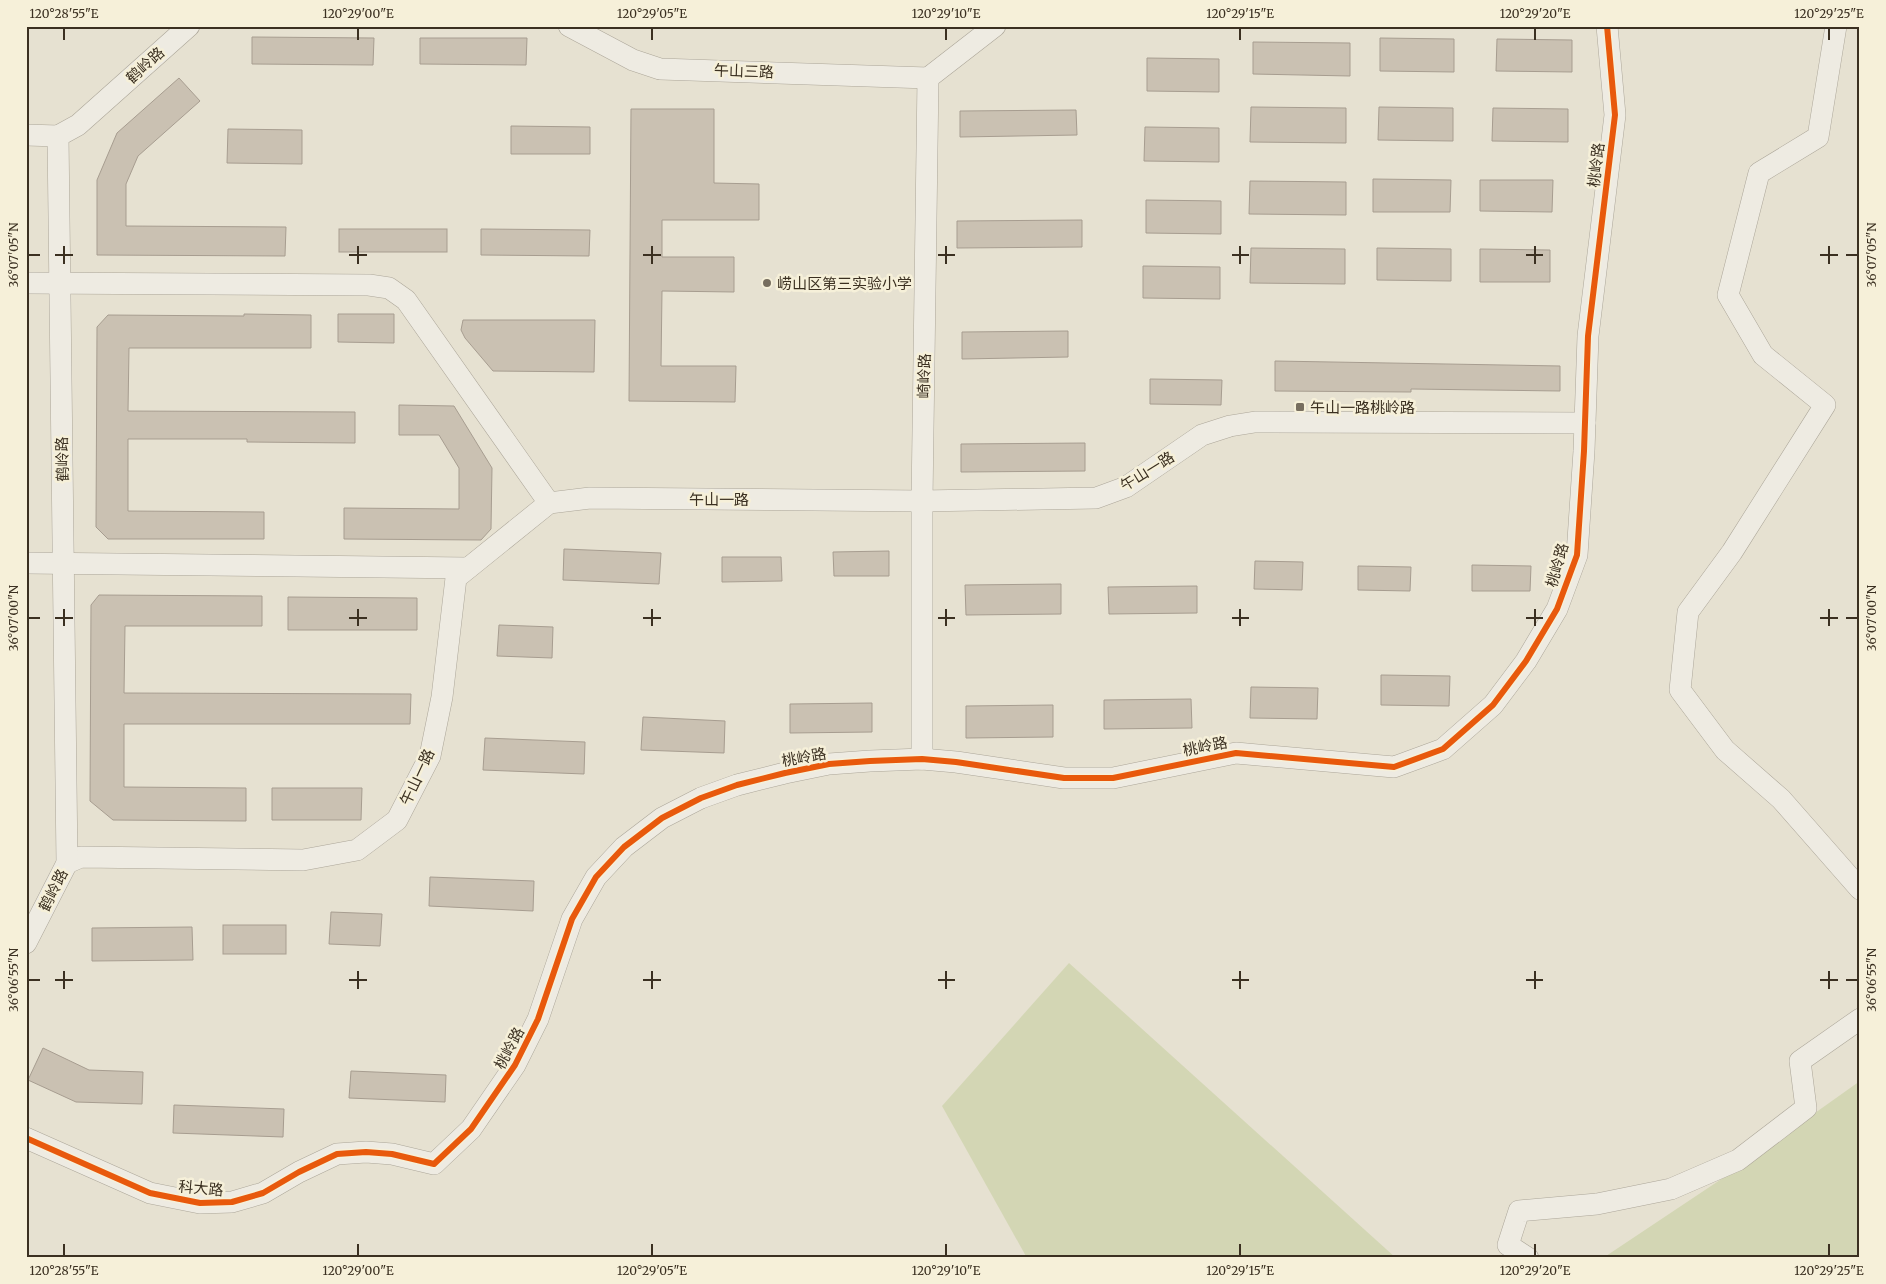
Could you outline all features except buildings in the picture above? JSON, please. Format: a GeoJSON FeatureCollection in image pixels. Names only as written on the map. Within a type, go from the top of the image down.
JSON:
{"type":"FeatureCollection","features":[{"type":"Feature","properties":{"kind":"street","name":"鹤岭路"},"geometry":{"type":"LineString","coordinates":[[26,943],[67,863],[58,136],[78,125],[189,26]]}},
{"type":"Feature","properties":{"kind":"street","name":"午山三路"},"geometry":{"type":"LineString","coordinates":[[569,26],[633,60],[660,68],[928,78]]}},
{"type":"Feature","properties":{"kind":"street"},"geometry":{"type":"LineString","coordinates":[[928,78],[995,26]]}},
{"type":"Feature","properties":{"kind":"street","name":"桃岭路"},"geometry":{"type":"LineString","coordinates":[[434,1164],[471,1129],[516,1065],[538,1019],[572,919],[596,877],[624,847],[662,818],[701,798],[737,784],[829,764],[922,760],[956,762],[1064,778],[1113,778],[1236,753],[1394,767],[1443,749],[1493,705],[1526,661],[1557,609],[1577,554],[1588,336],[1615,115],[1608,26]]}},
{"type":"Feature","properties":{"kind":"street"},"geometry":{"type":"LineString","coordinates":[[1836,26],[1818,137],[1759,173],[1728,295],[1763,355],[1826,405],[1732,552],[1688,612],[1680,690],[1726,750],[1781,799],[1860,889]]}},
{"type":"Feature","properties":{"kind":"street","name":"崎岭路"},"geometry":{"type":"LineString","coordinates":[[922,760],[922,501],[928,78]]}},
{"type":"Feature","properties":{"kind":"street"},"geometry":{"type":"LineString","coordinates":[[26,135],[58,136]]}},
{"type":"Feature","properties":{"kind":"street"},"geometry":{"type":"LineString","coordinates":[[26,283],[369,285],[389,288],[406,300],[549,503]]}},
{"type":"Feature","properties":{"kind":"street","name":"午山一路"},"geometry":{"type":"LineString","coordinates":[[67,863],[81,857],[303,860],[357,850],[397,820],[430,756],[442,697],[456,578],[549,503],[590,498],[922,501],[1096,498],[1126,487],[1202,435],[1230,426],[1255,422],[1585,423]]}},
{"type":"Feature","properties":{"kind":"street"},"geometry":{"type":"LineString","coordinates":[[26,563],[468,568]]}},
{"type":"Feature","properties":{"kind":"street"},"geometry":{"type":"LineString","coordinates":[[1528,1258],[1508,1245],[1518,1211],[1597,1204],[1671,1189],[1738,1160],[1806,1108],[1800,1061],[1860,1019]]}},
{"type":"Feature","properties":{"kind":"street","name":"科大路"},"geometry":{"type":"LineString","coordinates":[[26,1138],[150,1193],[200,1203],[232,1202],[263,1192],[337,1154],[366,1152],[392,1154],[434,1164]]}},
{"type":"Feature","properties":{"kind":"green space"},"geometry":{"type":"Polygon","coordinates":[[[1069,963],[1396,1258],[1027,1258],[942,1106],[1069,963]]]}},
{"type":"Feature","properties":{"kind":"green space"},"geometry":{"type":"Polygon","coordinates":[[[1860,1081],[1860,1258],[1603,1258],[1729,1174],[1860,1081]]]}},
{"type":"Feature","properties":{"kind":"cycle path"},"geometry":{"type":"LineString","coordinates":[[26,1138],[150,1193],[200,1203],[232,1202],[263,1193],[299,1172],[337,1154],[366,1152],[392,1154],[434,1164],[471,1129],[515,1065],[538,1019],[572,919],[596,877],[624,847],[662,818],[701,798],[737,785],[829,764],[870,761],[922,759],[956,762],[1064,778],[1113,778],[1236,753],[1394,767],[1443,749],[1493,705],[1526,661],[1557,609],[1577,555],[1584,451],[1588,336],[1615,115],[1607,26]]}},
{"type":"Feature","properties":{"kind":"place","name":"崂山区第三实验小学"},"geometry":{"type":"Point","coordinates":[767,283]}},
{"type":"Feature","properties":{"kind":"place","name":"午山一路桃岭路"},"geometry":{"type":"Point","coordinates":[1300,407]}}]}
